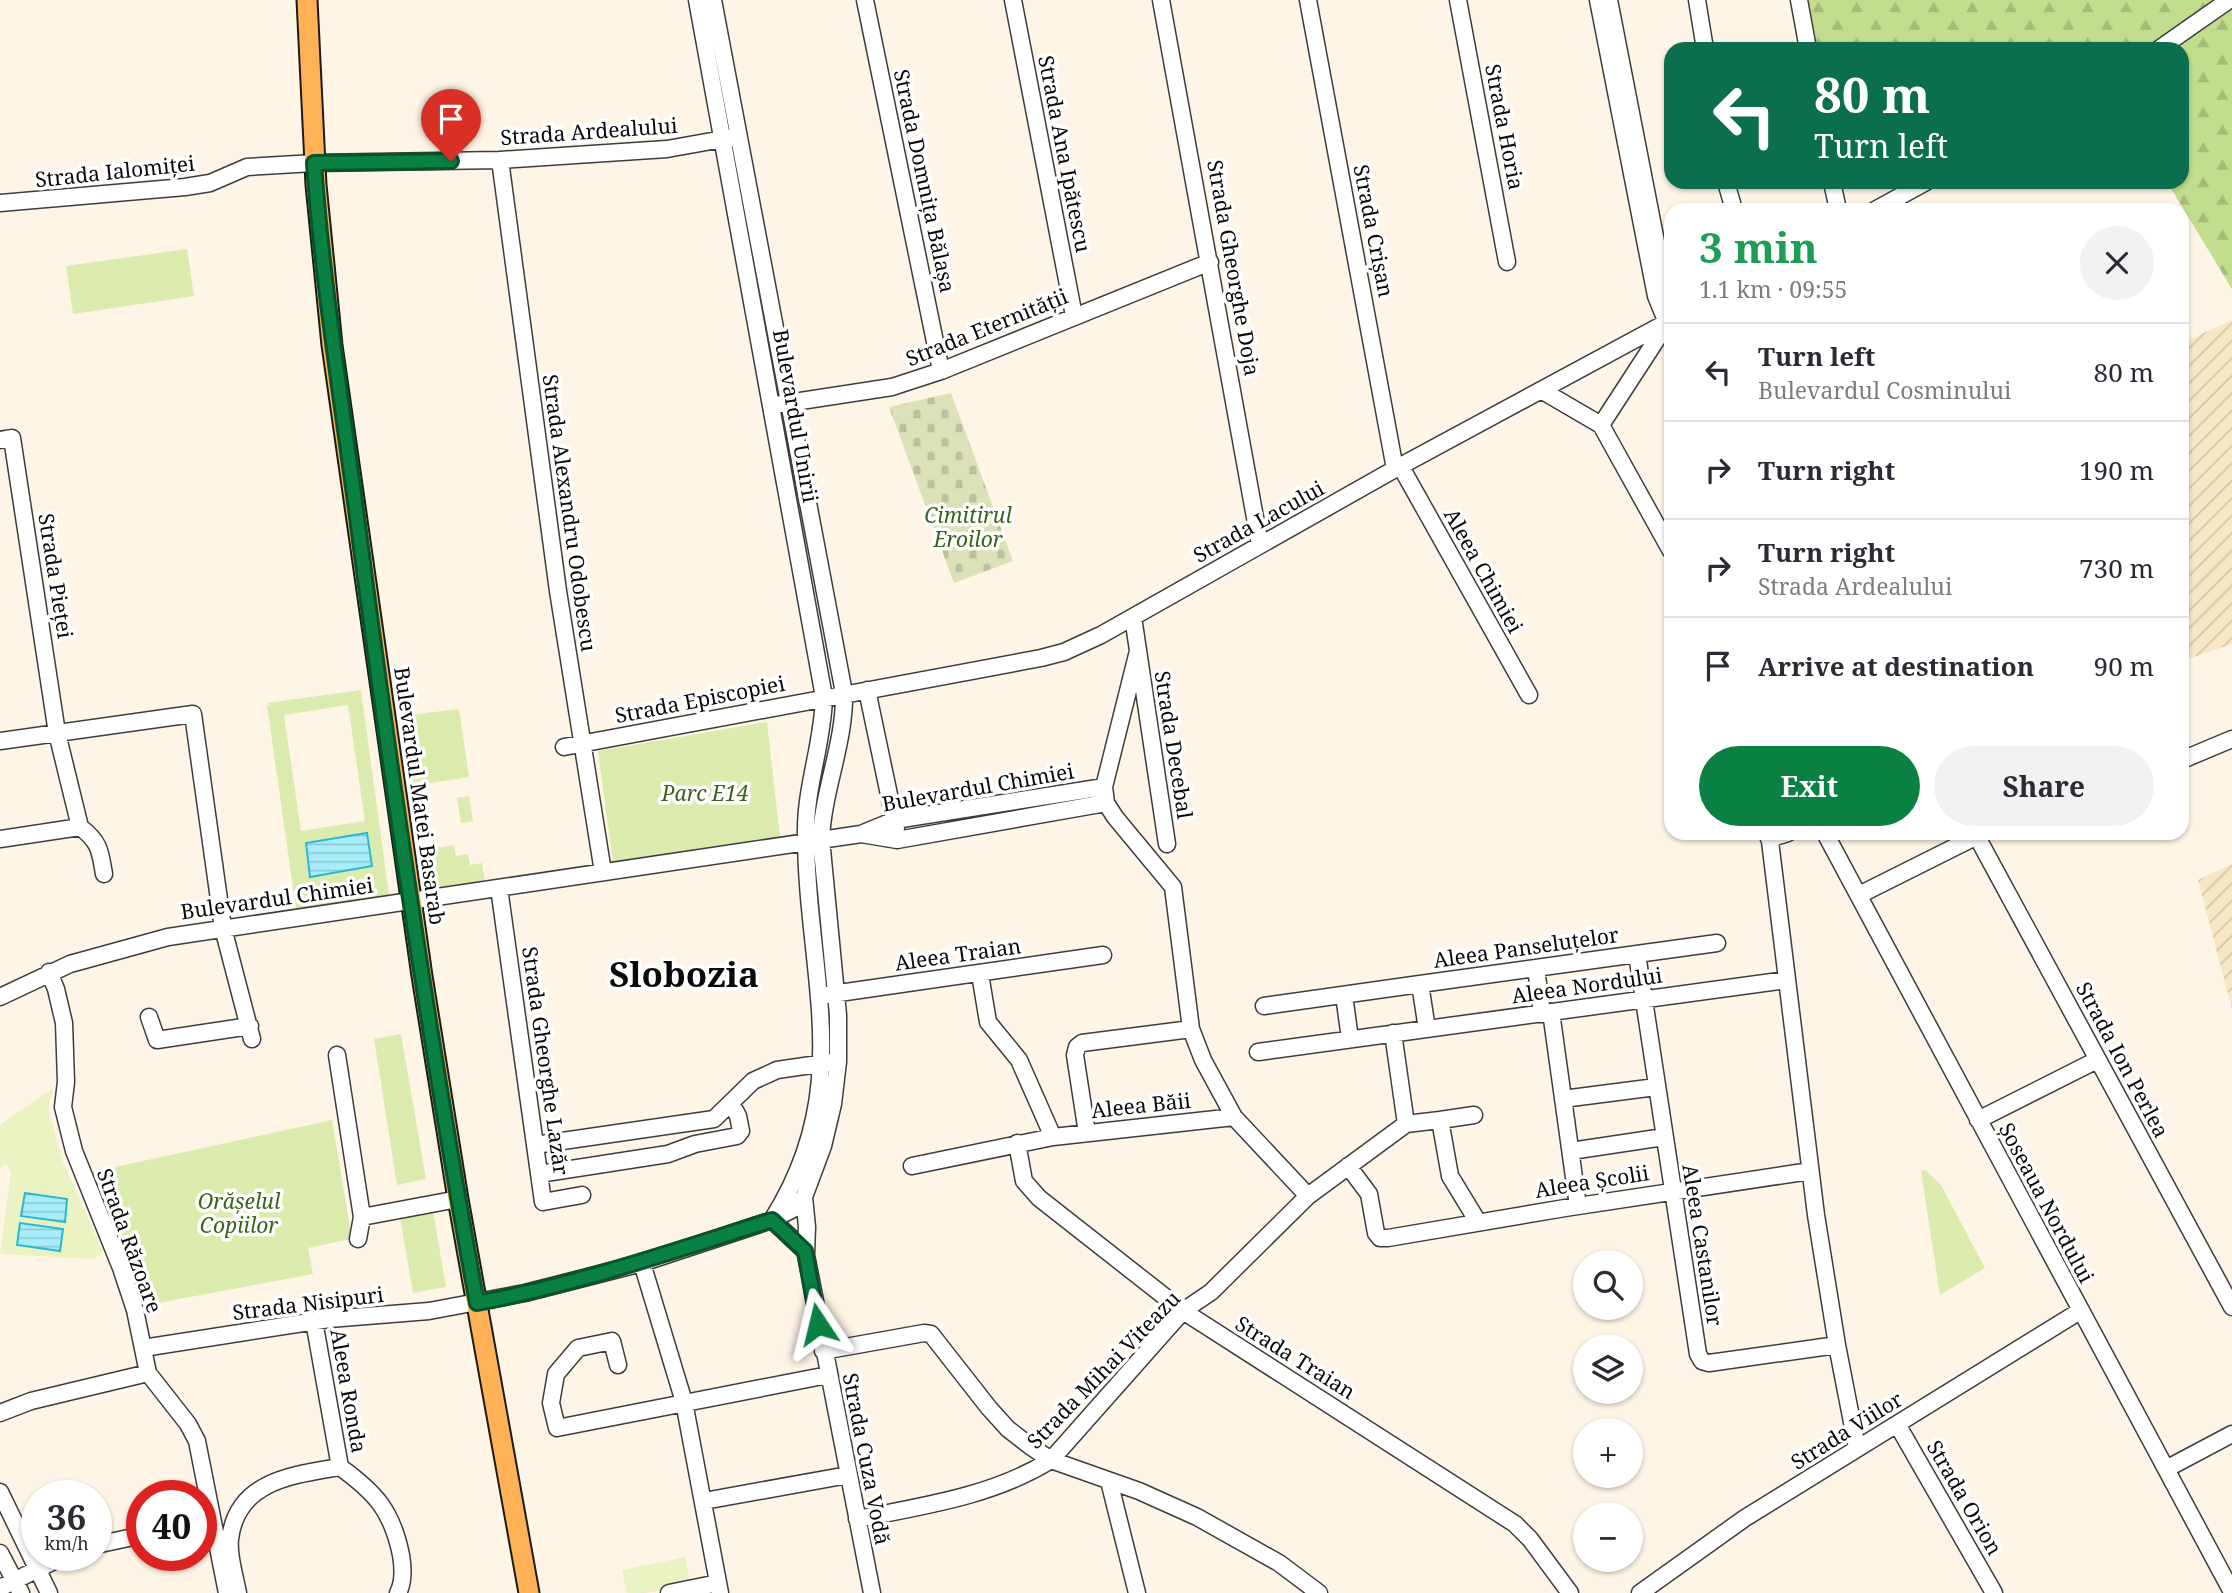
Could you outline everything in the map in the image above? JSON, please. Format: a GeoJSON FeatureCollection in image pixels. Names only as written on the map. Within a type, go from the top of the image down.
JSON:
{"type":"FeatureCollection","features":[{"type":"Feature","properties":{"kind":"main road","name":"Bulevardul Matei Basarab"},"geometry":{"type":"LineString","coordinates":[[307,0],[314,163],[332,345],[411,900],[458,1199],[529,1593]]}},
{"type":"Feature","properties":{"kind":"street","name":"Bulevardul Unirii"},"geometry":{"type":"LineString","coordinates":[[697,0],[790,403],[844,693],[843,722],[823,819],[814,840]]}},
{"type":"Feature","properties":{"kind":"street","name":"Bulevardul Unirii"},"geometry":{"type":"LineString","coordinates":[[713,0],[772,406],[824,697],[822,729],[806,820],[814,840]]}},
{"type":"Feature","properties":{"kind":"street","name":"Strada Domnița Bălașa"},"geometry":{"type":"LineString","coordinates":[[865,0],[941,371]]}},
{"type":"Feature","properties":{"kind":"street","name":"Strada Ana Ipătescu"},"geometry":{"type":"LineString","coordinates":[[1013,0],[1074,316]]}},
{"type":"Feature","properties":{"kind":"street","name":"Strada Gheorghe Doja"},"geometry":{"type":"LineString","coordinates":[[1161,0],[1260,545]]}},
{"type":"Feature","properties":{"kind":"street","name":"Strada Crișan"},"geometry":{"type":"LineString","coordinates":[[1308,0],[1398,468]]}},
{"type":"Feature","properties":{"kind":"street","name":"Strada Horia"},"geometry":{"type":"LineString","coordinates":[[1458,0],[1507,262]]}},
{"type":"Feature","properties":{"kind":"street"},"geometry":{"type":"LineString","coordinates":[[1598,0],[1656,296],[1664,311]]}},
{"type":"Feature","properties":{"kind":"street"},"geometry":{"type":"LineString","coordinates":[[1609,0],[1664,283]]}},
{"type":"Feature","properties":{"kind":"street"},"geometry":{"type":"LineString","coordinates":[[1697,0],[1704,42]]}},
{"type":"Feature","properties":{"kind":"street"},"geometry":{"type":"LineString","coordinates":[[1799,0],[1807,42]]}},
{"type":"Feature","properties":{"kind":"street"},"geometry":{"type":"LineString","coordinates":[[2169,42],[2229,0]]}},
{"type":"Feature","properties":{"kind":"street","name":"Strada Ardealului"},"geometry":{"type":"LineString","coordinates":[[314,163],[499,160],[667,149],[731,138]]}},
{"type":"Feature","properties":{"kind":"street","name":"Strada Alexandru Odobescu"},"geometry":{"type":"LineString","coordinates":[[499,160],[558,591],[603,872]]}},
{"type":"Feature","properties":{"kind":"street","name":"Strada Ialomiței"},"geometry":{"type":"LineString","coordinates":[[0,203],[185,187],[210,183],[247,167],[314,163]]}},
{"type":"Feature","properties":{"kind":"street"},"geometry":{"type":"LineString","coordinates":[[1888,203],[1913,189]]}},
{"type":"Feature","properties":{"kind":"street","name":"Strada Eternității"},"geometry":{"type":"LineString","coordinates":[[772,406],[892,387],[941,371],[1210,262]]}},
{"type":"Feature","properties":{"kind":"street","name":"Strada Lacului"},"geometry":{"type":"LineString","coordinates":[[844,693],[1041,658],[1093,639],[1398,468],[1664,324]]}},
{"type":"Feature","properties":{"kind":"street"},"geometry":{"type":"LineString","coordinates":[[1601,425],[1664,328]]}},
{"type":"Feature","properties":{"kind":"street"},"geometry":{"type":"LineString","coordinates":[[1541,390],[1601,425],[1664,538]]}},
{"type":"Feature","properties":{"kind":"street","name":"Strada Pieței"},"geometry":{"type":"LineString","coordinates":[[0,440],[12,438],[58,733]]}},
{"type":"Feature","properties":{"kind":"street","name":"Aleea Chimiei"},"geometry":{"type":"LineString","coordinates":[[1398,468],[1529,695]]}},
{"type":"Feature","properties":{"kind":"street","name":"Strada Decebal"},"geometry":{"type":"LineString","coordinates":[[1133,617],[1167,844]]}},
{"type":"Feature","properties":{"kind":"street","name":"Strada Decebal"},"geometry":{"type":"LineString","coordinates":[[1105,795],[1138,651]]}},
{"type":"Feature","properties":{"kind":"street"},"geometry":{"type":"LineString","coordinates":[[867,690],[897,840]]}},
{"type":"Feature","properties":{"kind":"street","name":"Strada Episcopiei"},"geometry":{"type":"LineString","coordinates":[[564,747],[844,693]]}},
{"type":"Feature","properties":{"kind":"street"},"geometry":{"type":"LineString","coordinates":[[0,741],[193,714],[223,928],[251,1032],[157,1040],[149,1017]]}},
{"type":"Feature","properties":{"kind":"street"},"geometry":{"type":"LineString","coordinates":[[58,733],[80,827],[93,837],[99,846],[104,874]]}},
{"type":"Feature","properties":{"kind":"street"},"geometry":{"type":"LineString","coordinates":[[2189,757],[2232,739]]}},
{"type":"Feature","properties":{"kind":"street"},"geometry":{"type":"LineString","coordinates":[[1105,795],[1154,866],[1173,887],[1191,1029],[1203,1060],[1234,1117],[1308,1196]]}},
{"type":"Feature","properties":{"kind":"street","name":"Bulevardul Chimiei"},"geometry":{"type":"LineString","coordinates":[[0,997],[49,972],[141,943],[223,928],[861,834],[895,820],[1105,795]]}},
{"type":"Feature","properties":{"kind":"street","name":"Bulevardul Chimiei"},"geometry":{"type":"LineString","coordinates":[[861,834],[897,840],[1105,795]]}},
{"type":"Feature","properties":{"kind":"street"},"geometry":{"type":"LineString","coordinates":[[0,839],[80,827]]}},
{"type":"Feature","properties":{"kind":"street"},"geometry":{"type":"LineString","coordinates":[[804,1197],[829,1126],[828,995],[814,840]]}},
{"type":"Feature","properties":{"kind":"street"},"geometry":{"type":"LineString","coordinates":[[1769,840],[1810,1171],[1837,1345],[1857,1448]]}},
{"type":"Feature","properties":{"kind":"street","name":"Șoseaua Nordului"},"geometry":{"type":"LineString","coordinates":[[1829,840],[2232,1592]]}},
{"type":"Feature","properties":{"kind":"street"},"geometry":{"type":"LineString","coordinates":[[1859,895],[1966,840]]}},
{"type":"Feature","properties":{"kind":"street","name":"Strada Ion Perlea"},"geometry":{"type":"LineString","coordinates":[[1981,840],[2232,1307]]}},
{"type":"Feature","properties":{"kind":"street","name":"Strada Gheorghe Lazăr"},"geometry":{"type":"LineString","coordinates":[[499,887],[543,1202],[582,1195]]}},
{"type":"Feature","properties":{"kind":"street","name":"Aleea Panseluțelor"},"geometry":{"type":"LineString","coordinates":[[1265,1006],[1717,943]]}},
{"type":"Feature","properties":{"kind":"street","name":"Aleea Panseluțelor"},"geometry":{"type":"LineString","coordinates":[[1637,954],[1644,1000]]}},
{"type":"Feature","properties":{"kind":"street","name":"Aleea Traian"},"geometry":{"type":"LineString","coordinates":[[828,995],[1103,956]]}},
{"type":"Feature","properties":{"kind":"street"},"geometry":{"type":"LineString","coordinates":[[1536,968],[1563,1099],[1578,1206]]}},
{"type":"Feature","properties":{"kind":"street","name":"Strada Răzoare"},"geometry":{"type":"LineString","coordinates":[[49,972],[64,1023],[66,1082],[63,1107],[71,1140],[135,1310],[148,1373],[188,1424],[197,1441],[201,1480]]}},
{"type":"Feature","properties":{"kind":"street"},"geometry":{"type":"LineString","coordinates":[[980,974],[988,1022],[1019,1060],[1053,1137]]}},
{"type":"Feature","properties":{"kind":"street","name":"Aleea Nordului"},"geometry":{"type":"LineString","coordinates":[[1258,1052],[1786,980]]}},
{"type":"Feature","properties":{"kind":"street","name":"Aleea Panseluțelor"},"geometry":{"type":"LineString","coordinates":[[1420,984],[1427,1029]]}},
{"type":"Feature","properties":{"kind":"street"},"geometry":{"type":"LineString","coordinates":[[1344,995],[1350,1039]]}},
{"type":"Feature","properties":{"kind":"street","name":"Aleea Castanilor"},"geometry":{"type":"LineString","coordinates":[[1644,1000],[1698,1354],[1702,1361],[1709,1363],[1837,1345]]}},
{"type":"Feature","properties":{"kind":"street"},"geometry":{"type":"LineString","coordinates":[[1087,1133],[1075,1055],[1077,1047],[1082,1043],[1191,1029]]}},
{"type":"Feature","properties":{"kind":"street"},"geometry":{"type":"LineString","coordinates":[[1393,1033],[1406,1124],[1474,1115]]}},
{"type":"Feature","properties":{"kind":"street"},"geometry":{"type":"LineString","coordinates":[[337,1055],[362,1217],[358,1239]]}},
{"type":"Feature","properties":{"kind":"street"},"geometry":{"type":"LineString","coordinates":[[1978,1120],[2097,1060]]}},
{"type":"Feature","properties":{"kind":"street"},"geometry":{"type":"LineString","coordinates":[[535,1145],[714,1119],[753,1081],[777,1070],[830,1063]]}},
{"type":"Feature","properties":{"kind":"street"},"geometry":{"type":"LineString","coordinates":[[805,1251],[772,1220],[792,1187],[809,1141],[830,1063]]}},
{"type":"Feature","properties":{"kind":"street"},"geometry":{"type":"LineString","coordinates":[[1563,1099],[1656,1087]]}},
{"type":"Feature","properties":{"kind":"street"},"geometry":{"type":"LineString","coordinates":[[539,1174],[668,1154],[695,1144],[737,1136],[741,1131],[731,1103]]}},
{"type":"Feature","properties":{"kind":"street","name":"Aleea Băii"},"geometry":{"type":"LineString","coordinates":[[912,1166],[1053,1137],[1234,1117]]}},
{"type":"Feature","properties":{"kind":"street"},"geometry":{"type":"LineString","coordinates":[[1440,1120],[1450,1176],[1478,1222]]}},
{"type":"Feature","properties":{"kind":"street","name":"Strada Mihai Viteazu"},"geometry":{"type":"LineString","coordinates":[[857,1519],[958,1499],[1026,1476],[1051,1460],[1183,1311],[1211,1292],[1308,1196],[1406,1124]]}},
{"type":"Feature","properties":{"kind":"street"},"geometry":{"type":"LineString","coordinates":[[1571,1151],[1664,1137]]}},
{"type":"Feature","properties":{"kind":"street","name":"Strada Traian"},"geometry":{"type":"LineString","coordinates":[[1017,1143],[1024,1181],[1031,1190],[1183,1311],[1515,1524],[1530,1539],[1570,1593]]}},
{"type":"Feature","properties":{"kind":"street","name":"Aleea Școlii"},"geometry":{"type":"LineString","coordinates":[[1348,1166],[1369,1194],[1376,1233],[1380,1238],[1810,1171]]}},
{"type":"Feature","properties":{"kind":"street","name":"Strada Nisipuri"},"geometry":{"type":"LineString","coordinates":[[143,1348],[314,1321],[400,1315],[538,1290],[642,1263],[772,1220],[788,1212],[804,1197]]}},
{"type":"Feature","properties":{"kind":"street","name":"Strada Cuza Vodă"},"geometry":{"type":"LineString","coordinates":[[804,1197],[807,1227],[805,1251],[872,1593]]}},
{"type":"Feature","properties":{"kind":"street"},"geometry":{"type":"LineString","coordinates":[[362,1217],[458,1199]]}},
{"type":"Feature","properties":{"kind":"street"},"geometry":{"type":"LineString","coordinates":[[642,1263],[684,1402],[719,1588],[669,1593]]}},
{"type":"Feature","properties":{"kind":"street","name":"Strada Viilor"},"geometry":{"type":"LineString","coordinates":[[1640,1593],[1745,1518],[2080,1311]]}},
{"type":"Feature","properties":{"kind":"street","name":"Aleea Ronda"},"geometry":{"type":"LineString","coordinates":[[314,1321],[340,1468],[373,1495],[385,1508],[393,1523],[402,1562],[399,1591]]}},
{"type":"Feature","properties":{"kind":"street"},"geometry":{"type":"LineString","coordinates":[[823,1351],[931,1334],[936,1337],[971,1388],[1008,1429],[1051,1460],[1139,1490],[1197,1517],[1279,1563],[1319,1593]]}},
{"type":"Feature","properties":{"kind":"street"},"geometry":{"type":"LineString","coordinates":[[618,1365],[612,1341],[578,1348],[556,1374],[551,1403],[556,1428],[828,1375]]}},
{"type":"Feature","properties":{"kind":"street"},"geometry":{"type":"LineString","coordinates":[[0,1413],[31,1401],[148,1373]]}},
{"type":"Feature","properties":{"kind":"street","name":"Strada Orion"},"geometry":{"type":"LineString","coordinates":[[1897,1424],[1994,1593]]}},
{"type":"Feature","properties":{"kind":"street"},"geometry":{"type":"LineString","coordinates":[[2166,1469],[2232,1434]]}},
{"type":"Feature","properties":{"kind":"street","name":"Aleea Ronda"},"geometry":{"type":"LineString","coordinates":[[234,1523],[249,1499],[276,1480],[340,1468]]}},
{"type":"Feature","properties":{"kind":"street"},"geometry":{"type":"LineString","coordinates":[[704,1501],[848,1475]]}},
{"type":"Feature","properties":{"kind":"street"},"geometry":{"type":"LineString","coordinates":[[1110,1481],[1137,1593]]}},
{"type":"Feature","properties":{"kind":"street"},"geometry":{"type":"LineString","coordinates":[[0,1492],[21,1533]]}},
{"type":"Feature","properties":{"kind":"street"},"geometry":{"type":"LineString","coordinates":[[217,1522],[234,1523],[230,1548],[238,1593]]}},
{"type":"Feature","properties":{"kind":"street"},"geometry":{"type":"LineString","coordinates":[[0,1553],[18,1587]]}},
{"type":"Feature","properties":{"kind":"street","name":"Strada Răzoare"},"geometry":{"type":"LineString","coordinates":[[217,1559],[227,1593]]}},
{"type":"Feature","properties":{"kind":"street"},"geometry":{"type":"LineString","coordinates":[[0,1588],[18,1587],[37,1571]]}},
{"type":"Feature","properties":{"kind":"street"},"geometry":{"type":"LineString","coordinates":[[40,1571],[49,1593]]}},
{"type":"Feature","properties":{"kind":"shaded area"},"geometry":{"type":"Polygon","coordinates":[[[2232,320],[2232,644],[2189,659],[2189,340],[2232,320]]]}},
{"type":"Feature","properties":{"kind":"shaded area"},"geometry":{"type":"Polygon","coordinates":[[[2232,864],[2232,1009],[2198,880],[2232,864]]]}},
{"type":"Feature","properties":{"kind":"green space"},"geometry":{"type":"Polygon","coordinates":[[[1806,0],[2232,0],[2232,289],[2189,218],[2189,203],[2180,203],[2171,189],[2189,189],[2189,42],[1814,42],[1806,0]]]}},
{"type":"Feature","properties":{"kind":"green space"},"geometry":{"type":"Polygon","coordinates":[[[187,249],[194,296],[73,314],[66,266],[187,249]]]}},
{"type":"Feature","properties":{"kind":"green space","name":"Cimitirul Eroilor"},"geometry":{"type":"Polygon","coordinates":[[[951,393],[1013,561],[954,583],[889,407],[951,393]]]}},
{"type":"Feature","properties":{"kind":"green space"},"geometry":{"type":"Polygon","coordinates":[[[361,690],[389,895],[296,909],[267,705],[272,707],[267,703],[361,690]],[[348,705],[284,715],[301,831],[365,821],[348,705]],[[367,833],[306,843],[310,877],[372,866],[367,833]]]}},
{"type":"Feature","properties":{"kind":"green space"},"geometry":{"type":"Polygon","coordinates":[[[459,709],[469,777],[411,786],[401,716],[459,709]]]}},
{"type":"Feature","properties":{"kind":"green space","name":"Parc E14"},"geometry":{"type":"Polygon","coordinates":[[[767,722],[781,845],[614,870],[598,751],[767,722]]]}},
{"type":"Feature","properties":{"kind":"green space"},"geometry":{"type":"Polygon","coordinates":[[[469,796],[473,821],[461,823],[457,798],[469,796]]]}},
{"type":"Feature","properties":{"kind":"green space"},"geometry":{"type":"Polygon","coordinates":[[[454,845],[456,856],[468,854],[470,865],[482,863],[486,889],[429,897],[421,850],[454,845]]]}},
{"type":"Feature","properties":{"kind":"green space"},"geometry":{"type":"Polygon","coordinates":[[[401,1034],[426,1179],[397,1185],[374,1039],[401,1034]]]}},
{"type":"Feature","properties":{"kind":"green space"},"geometry":{"type":"Polygon","coordinates":[[[53,1088],[48,1108],[63,1162],[103,1252],[93,1259],[0,1254],[11,1172],[6,1164],[0,1168],[0,1125],[53,1088]]]}},
{"type":"Feature","properties":{"kind":"green space","name":"Orășelul Copiilor"},"geometry":{"type":"Polygon","coordinates":[[[332,1120],[352,1239],[308,1248],[313,1274],[142,1306],[92,1172],[332,1120]]]}},
{"type":"Feature","properties":{"kind":"green space"},"geometry":{"type":"Polygon","coordinates":[[[1925,1170],[1941,1185],[1985,1268],[1940,1295],[1921,1171],[1925,1170]]]}},
{"type":"Feature","properties":{"kind":"green space"},"geometry":{"type":"Polygon","coordinates":[[[432,1205],[446,1287],[413,1293],[399,1211],[432,1205]]]}},
{"type":"Feature","properties":{"kind":"green space"},"geometry":{"type":"Polygon","coordinates":[[[685,1557],[690,1584],[646,1593],[627,1593],[622,1570],[685,1557]]]}},
{"type":"Feature","properties":{"kind":"water"},"geometry":{"type":"Polygon","coordinates":[[[367,833],[372,866],[310,877],[306,843],[367,833]]]}},
{"type":"Feature","properties":{"kind":"water"},"geometry":{"type":"Polygon","coordinates":[[[25,1193],[67,1199],[65,1222],[21,1216],[25,1193]]]}},
{"type":"Feature","properties":{"kind":"water"},"geometry":{"type":"Polygon","coordinates":[[[20,1223],[63,1229],[60,1251],[17,1245],[20,1223]]]}},
{"type":"Feature","properties":{"kind":"district","name":"Slobozia"},"geometry":{"type":"Point","coordinates":[684,975]}},
{"type":"Feature","properties":{"kind":"route"},"geometry":{"type":"LineString","coordinates":[[451,161],[314,163],[332,345],[411,900],[454,1179],[477,1303],[642,1263],[772,1220],[805,1251],[818,1324]]}}]}
